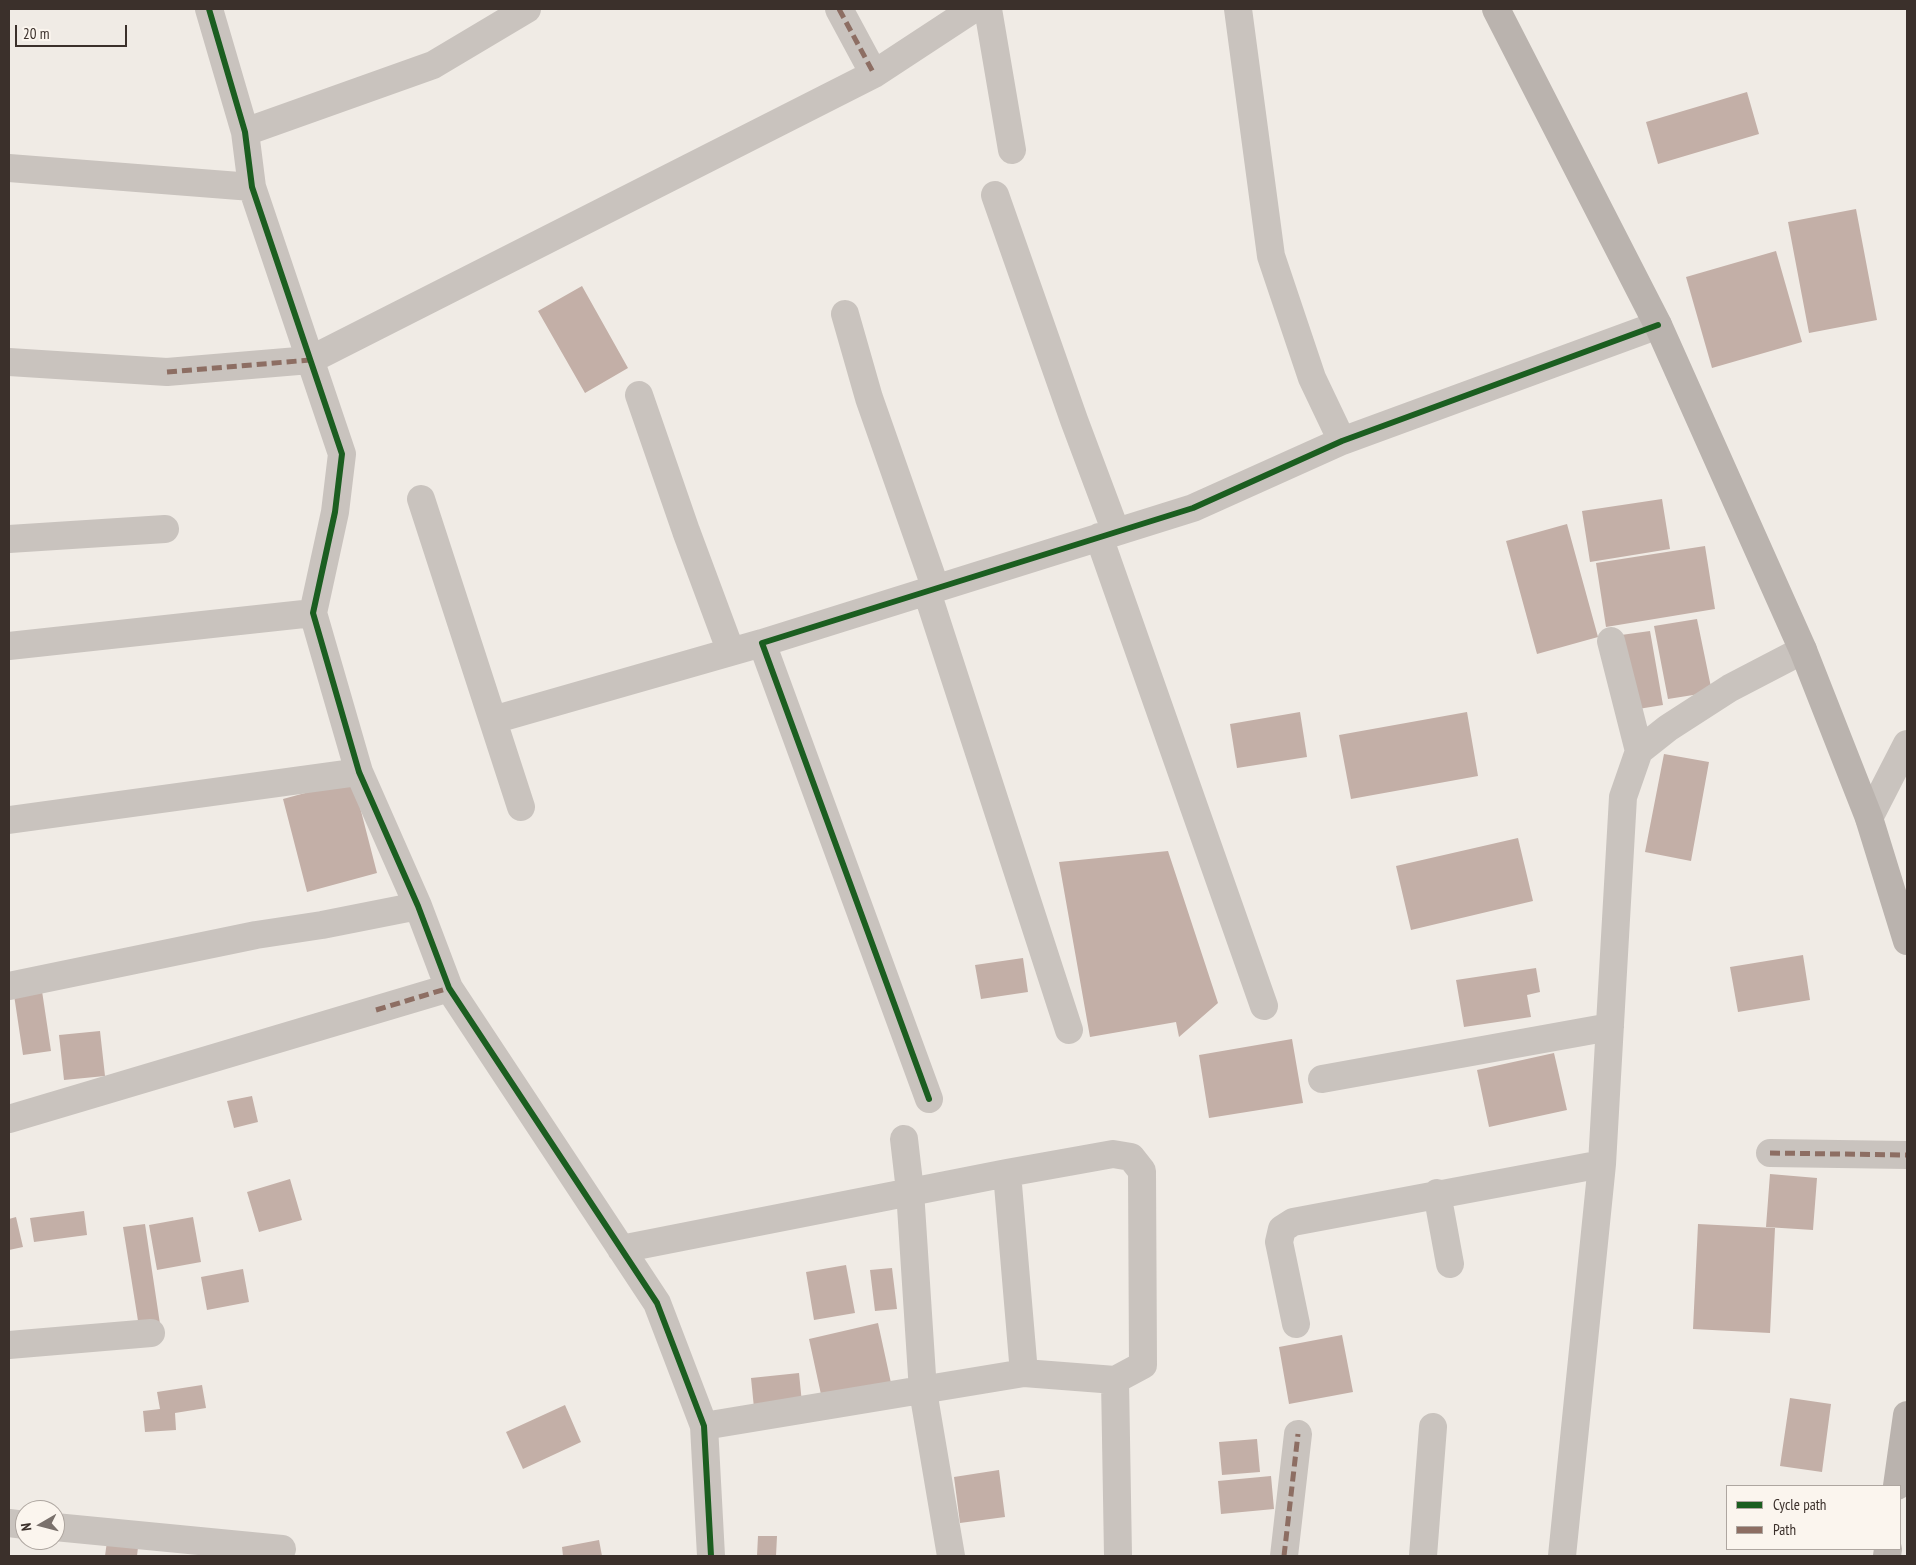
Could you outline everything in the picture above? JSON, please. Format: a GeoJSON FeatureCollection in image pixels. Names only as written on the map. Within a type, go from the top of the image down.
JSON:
{"type":"FeatureCollection","features":[{"type":"Feature","properties":{"kind":"main road"},"geometry":{"type":"LineString","coordinates":[[1496,9],[1658,325],[1803,650],[1868,818],[1907,941]]}},
{"type":"Feature","properties":{"kind":"main road"},"geometry":{"type":"LineString","coordinates":[[1897,1485],[1907,1415]]}},
{"type":"Feature","properties":{"kind":"street"},"geometry":{"type":"LineString","coordinates":[[210,9],[245,132],[252,187],[342,454],[335,512],[314,612],[358,772],[418,906],[449,988],[657,1303],[704,1426],[711,1556]]}},
{"type":"Feature","properties":{"kind":"street"},"geometry":{"type":"LineString","coordinates":[[245,132],[434,65],[527,9]]}},
{"type":"Feature","properties":{"kind":"street"},"geometry":{"type":"LineString","coordinates":[[839,9],[874,74]]}},
{"type":"Feature","properties":{"kind":"street"},"geometry":{"type":"LineString","coordinates":[[9,362],[167,372],[310,360],[874,74],[973,9]]}},
{"type":"Feature","properties":{"kind":"street"},"geometry":{"type":"LineString","coordinates":[[988,9],[1012,150]]}},
{"type":"Feature","properties":{"kind":"street"},"geometry":{"type":"LineString","coordinates":[[1238,9],[1271,256],[1312,378],[1342,441]]}},
{"type":"Feature","properties":{"kind":"street"},"geometry":{"type":"LineString","coordinates":[[9,168],[252,187]]}},
{"type":"Feature","properties":{"kind":"street"},"geometry":{"type":"LineString","coordinates":[[995,196],[1074,420],[1108,535],[1264,1006]]}},
{"type":"Feature","properties":{"kind":"street"},"geometry":{"type":"LineString","coordinates":[[845,314],[869,398],[1069,1030]]}},
{"type":"Feature","properties":{"kind":"street"},"geometry":{"type":"LineString","coordinates":[[493,720],[762,644],[1193,508],[1342,441],[1658,325]]}},
{"type":"Feature","properties":{"kind":"street"},"geometry":{"type":"LineString","coordinates":[[639,395],[686,531],[731,652]]}},
{"type":"Feature","properties":{"kind":"street"},"geometry":{"type":"LineString","coordinates":[[421,499],[521,807]]}},
{"type":"Feature","properties":{"kind":"street"},"geometry":{"type":"LineString","coordinates":[[9,539],[165,529]]}},
{"type":"Feature","properties":{"kind":"street"},"geometry":{"type":"LineString","coordinates":[[9,646],[314,612]]}},
{"type":"Feature","properties":{"kind":"street"},"geometry":{"type":"LineString","coordinates":[[1562,1556],[1602,1164],[1623,797],[1639,750],[1611,640]]}},
{"type":"Feature","properties":{"kind":"street"},"geometry":{"type":"LineString","coordinates":[[762,644],[928,1100]]}},
{"type":"Feature","properties":{"kind":"street"},"geometry":{"type":"LineString","coordinates":[[1639,750],[1668,728],[1730,688],[1803,650]]}},
{"type":"Feature","properties":{"kind":"street"},"geometry":{"type":"LineString","coordinates":[[1868,818],[1907,744]]}},
{"type":"Feature","properties":{"kind":"street"},"geometry":{"type":"LineString","coordinates":[[9,820],[358,772]]}},
{"type":"Feature","properties":{"kind":"street"},"geometry":{"type":"LineString","coordinates":[[9,986],[256,934],[322,925],[418,906]]}},
{"type":"Feature","properties":{"kind":"street"},"geometry":{"type":"LineString","coordinates":[[9,1119],[449,988]]}},
{"type":"Feature","properties":{"kind":"street"},"geometry":{"type":"LineString","coordinates":[[1322,1079],[1610,1027]]}},
{"type":"Feature","properties":{"kind":"street"},"geometry":{"type":"LineString","coordinates":[[904,1139],[910,1191],[923,1391],[951,1556]]}},
{"type":"Feature","properties":{"kind":"street"},"geometry":{"type":"LineString","coordinates":[[1770,1153],[1907,1155]]}},
{"type":"Feature","properties":{"kind":"street"},"geometry":{"type":"LineString","coordinates":[[621,1249],[910,1191],[1113,1154],[1131,1156],[1142,1171],[1143,1365],[1115,1380],[1024,1373],[704,1426]]}},
{"type":"Feature","properties":{"kind":"street"},"geometry":{"type":"LineString","coordinates":[[1296,1324],[1279,1242],[1282,1229],[1293,1222],[1602,1164]]}},
{"type":"Feature","properties":{"kind":"street"},"geometry":{"type":"LineString","coordinates":[[1007,1173],[1024,1373]]}},
{"type":"Feature","properties":{"kind":"street"},"geometry":{"type":"LineString","coordinates":[[1437,1194],[1450,1264]]}},
{"type":"Feature","properties":{"kind":"street"},"geometry":{"type":"LineString","coordinates":[[9,1345],[151,1333]]}},
{"type":"Feature","properties":{"kind":"street"},"geometry":{"type":"LineString","coordinates":[[1115,1380],[1118,1556]]}},
{"type":"Feature","properties":{"kind":"street"},"geometry":{"type":"LineString","coordinates":[[1423,1556],[1434,1427]]}},
{"type":"Feature","properties":{"kind":"street"},"geometry":{"type":"LineString","coordinates":[[1284,1556],[1298,1434]]}},
{"type":"Feature","properties":{"kind":"street"},"geometry":{"type":"LineString","coordinates":[[65,1529],[282,1549]]}},
{"type":"Feature","properties":{"kind":"building"},"geometry":{"type":"Polygon","coordinates":[[[1747,92],[1759,134],[1658,164],[1646,122],[1747,92]]]}},
{"type":"Feature","properties":{"kind":"building"},"geometry":{"type":"Polygon","coordinates":[[[1856,209],[1877,320],[1809,333],[1788,222],[1856,209]]]}},
{"type":"Feature","properties":{"kind":"building"},"geometry":{"type":"Polygon","coordinates":[[[1776,251],[1802,342],[1712,368],[1686,277],[1776,251]]]}},
{"type":"Feature","properties":{"kind":"building"},"geometry":{"type":"Polygon","coordinates":[[[582,286],[628,368],[585,393],[538,311],[582,286]]]}},
{"type":"Feature","properties":{"kind":"building"},"geometry":{"type":"Polygon","coordinates":[[[1662,499],[1670,549],[1590,562],[1582,511],[1662,499]]]}},
{"type":"Feature","properties":{"kind":"building"},"geometry":{"type":"Polygon","coordinates":[[[1567,524],[1598,637],[1537,654],[1506,541],[1567,524]]]}},
{"type":"Feature","properties":{"kind":"building"},"geometry":{"type":"Polygon","coordinates":[[[1705,546],[1715,609],[1606,627],[1596,563],[1705,546]]]}},
{"type":"Feature","properties":{"kind":"building"},"geometry":{"type":"Polygon","coordinates":[[[1697,619],[1712,692],[1668,699],[1654,626],[1697,619]]]}},
{"type":"Feature","properties":{"kind":"building"},"geometry":{"type":"Polygon","coordinates":[[[1650,631],[1663,705],[1632,710],[1621,635],[1650,631]]]}},
{"type":"Feature","properties":{"kind":"building"},"geometry":{"type":"Polygon","coordinates":[[[1300,712],[1307,757],[1237,768],[1230,724],[1300,712]]]}},
{"type":"Feature","properties":{"kind":"building"},"geometry":{"type":"Polygon","coordinates":[[[1467,712],[1478,776],[1351,799],[1339,735],[1467,712]]]}},
{"type":"Feature","properties":{"kind":"building"},"geometry":{"type":"Polygon","coordinates":[[[1664,754],[1709,762],[1691,861],[1645,852],[1664,754]]]}},
{"type":"Feature","properties":{"kind":"building"},"geometry":{"type":"Polygon","coordinates":[[[353,780],[377,873],[307,892],[283,799],[353,780]]]}},
{"type":"Feature","properties":{"kind":"building"},"geometry":{"type":"Polygon","coordinates":[[[1518,838],[1533,901],[1411,930],[1396,866],[1518,838]]]}},
{"type":"Feature","properties":{"kind":"building"},"geometry":{"type":"Polygon","coordinates":[[[1168,851],[1218,1003],[1179,1037],[1176,1022],[1090,1037],[1059,862],[1168,851]]]}},
{"type":"Feature","properties":{"kind":"building"},"geometry":{"type":"Polygon","coordinates":[[[1803,955],[1810,1000],[1738,1012],[1730,967],[1803,955]]]}},
{"type":"Feature","properties":{"kind":"building"},"geometry":{"type":"Polygon","coordinates":[[[1023,958],[1028,992],[981,999],[975,965],[1023,958]]]}},
{"type":"Feature","properties":{"kind":"building"},"geometry":{"type":"Polygon","coordinates":[[[1536,968],[1540,992],[1527,995],[1531,1017],[1464,1027],[1456,980],[1536,968]]]}},
{"type":"Feature","properties":{"kind":"building"},"geometry":{"type":"Polygon","coordinates":[[[42,991],[51,1051],[23,1055],[14,995],[42,991]]]}},
{"type":"Feature","properties":{"kind":"building"},"geometry":{"type":"Polygon","coordinates":[[[100,1031],[105,1076],[64,1080],[59,1035],[100,1031]]]}},
{"type":"Feature","properties":{"kind":"building"},"geometry":{"type":"Polygon","coordinates":[[[1292,1039],[1303,1103],[1209,1118],[1199,1055],[1292,1039]]]}},
{"type":"Feature","properties":{"kind":"building"},"geometry":{"type":"Polygon","coordinates":[[[1554,1053],[1567,1110],[1489,1127],[1477,1070],[1554,1053]]]}},
{"type":"Feature","properties":{"kind":"building"},"geometry":{"type":"Polygon","coordinates":[[[252,1096],[258,1122],[234,1128],[227,1101],[252,1096]]]}},
{"type":"Feature","properties":{"kind":"building"},"geometry":{"type":"Polygon","coordinates":[[[1770,1174],[1817,1178],[1813,1230],[1766,1227],[1770,1174]]]}},
{"type":"Feature","properties":{"kind":"building"},"geometry":{"type":"Polygon","coordinates":[[[290,1179],[302,1220],[259,1232],[247,1192],[290,1179]]]}},
{"type":"Feature","properties":{"kind":"building"},"geometry":{"type":"Polygon","coordinates":[[[84,1211],[87,1235],[34,1242],[30,1218],[84,1211]]]}},
{"type":"Feature","properties":{"kind":"building"},"geometry":{"type":"Polygon","coordinates":[[[16,1217],[23,1247],[9,1250],[9,1219],[16,1217]]]}},
{"type":"Feature","properties":{"kind":"building"},"geometry":{"type":"Polygon","coordinates":[[[193,1217],[201,1262],[157,1270],[149,1225],[193,1217]]]}},
{"type":"Feature","properties":{"kind":"building"},"geometry":{"type":"Polygon","coordinates":[[[145,1224],[160,1324],[139,1327],[123,1227],[145,1224]]]}},
{"type":"Feature","properties":{"kind":"building"},"geometry":{"type":"Polygon","coordinates":[[[1698,1224],[1775,1228],[1770,1333],[1693,1329],[1698,1224]]]}},
{"type":"Feature","properties":{"kind":"building"},"geometry":{"type":"Polygon","coordinates":[[[846,1265],[855,1313],[814,1320],[806,1272],[846,1265]]]}},
{"type":"Feature","properties":{"kind":"building"},"geometry":{"type":"Polygon","coordinates":[[[892,1268],[897,1309],[875,1311],[870,1270],[892,1268]]]}},
{"type":"Feature","properties":{"kind":"building"},"geometry":{"type":"Polygon","coordinates":[[[243,1269],[249,1302],[207,1310],[201,1277],[243,1269]]]}},
{"type":"Feature","properties":{"kind":"building"},"geometry":{"type":"Polygon","coordinates":[[[878,1323],[891,1383],[822,1399],[809,1339],[878,1323]]]}},
{"type":"Feature","properties":{"kind":"building"},"geometry":{"type":"Polygon","coordinates":[[[1342,1335],[1353,1392],[1289,1404],[1279,1347],[1342,1335]]]}},
{"type":"Feature","properties":{"kind":"building"},"geometry":{"type":"Polygon","coordinates":[[[799,1373],[802,1403],[754,1408],[751,1378],[799,1373]]]}},
{"type":"Feature","properties":{"kind":"building"},"geometry":{"type":"Polygon","coordinates":[[[202,1385],[206,1408],[175,1413],[176,1430],[145,1432],[143,1411],[160,1409],[157,1392],[202,1385]]]}},
{"type":"Feature","properties":{"kind":"building"},"geometry":{"type":"Polygon","coordinates":[[[1790,1398],[1831,1404],[1822,1472],[1780,1466],[1790,1398]]]}},
{"type":"Feature","properties":{"kind":"building"},"geometry":{"type":"Polygon","coordinates":[[[565,1405],[581,1442],[523,1469],[506,1432],[565,1405]]]}},
{"type":"Feature","properties":{"kind":"building"},"geometry":{"type":"Polygon","coordinates":[[[1257,1439],[1260,1472],[1222,1475],[1219,1442],[1257,1439]]]}},
{"type":"Feature","properties":{"kind":"building"},"geometry":{"type":"Polygon","coordinates":[[[999,1470],[1005,1517],[960,1523],[954,1477],[999,1470]]]}},
{"type":"Feature","properties":{"kind":"building"},"geometry":{"type":"Polygon","coordinates":[[[1271,1476],[1274,1509],[1221,1514],[1218,1481],[1271,1476]]]}},
{"type":"Feature","properties":{"kind":"building"},"geometry":{"type":"Polygon","coordinates":[[[108,1534],[139,1539],[137,1556],[105,1556],[108,1534]]]}},
{"type":"Feature","properties":{"kind":"building"},"geometry":{"type":"Polygon","coordinates":[[[758,1536],[777,1536],[776,1556],[757,1556],[758,1536]]]}},
{"type":"Feature","properties":{"kind":"building"},"geometry":{"type":"Polygon","coordinates":[[[599,1540],[602,1556],[563,1556],[562,1547],[599,1540]]]}},
{"type":"Feature","properties":{"kind":"marked path"},"geometry":{"type":"LineString","coordinates":[[839,9],[874,74]]}},
{"type":"Feature","properties":{"kind":"marked path"},"geometry":{"type":"LineString","coordinates":[[167,372],[310,360]]}},
{"type":"Feature","properties":{"kind":"marked path"},"geometry":{"type":"LineString","coordinates":[[376,1010],[449,988]]}},
{"type":"Feature","properties":{"kind":"marked path"},"geometry":{"type":"LineString","coordinates":[[1770,1153],[1907,1155]]}},
{"type":"Feature","properties":{"kind":"marked path"},"geometry":{"type":"LineString","coordinates":[[1284,1556],[1298,1434]]}},
{"type":"Feature","properties":{"kind":"cycle path"},"geometry":{"type":"LineString","coordinates":[[209,9],[245,132],[252,187],[342,454],[335,512],[313,613],[359,772],[418,906],[449,988],[657,1303],[704,1426],[711,1556]]}},
{"type":"Feature","properties":{"kind":"cycle path"},"geometry":{"type":"LineString","coordinates":[[929,1099],[762,643],[1193,508],[1342,441],[1658,325]]}}]}
